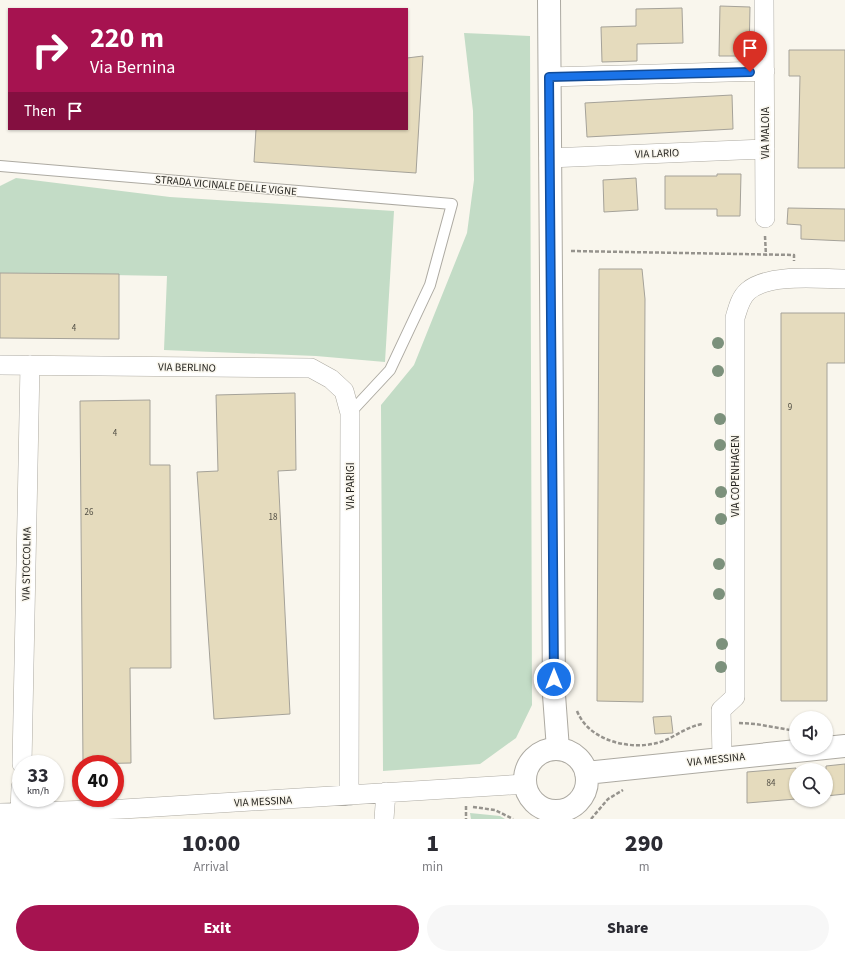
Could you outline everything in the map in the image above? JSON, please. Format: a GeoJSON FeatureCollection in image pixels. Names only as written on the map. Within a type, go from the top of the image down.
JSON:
{"type":"FeatureCollection","features":[{"type":"Feature","properties":{"kind":"street"},"geometry":{"type":"LineString","coordinates":[[549,0],[554,695],[558,749]]}},
{"type":"Feature","properties":{"kind":"street","name":"VIA MALOIA"},"geometry":{"type":"LineString","coordinates":[[764,0],[765,218]]}},
{"type":"Feature","properties":{"kind":"street"},"geometry":{"type":"LineString","coordinates":[[549,77],[764,71]]}},
{"type":"Feature","properties":{"kind":"street","name":"VIA LARIO"},"geometry":{"type":"LineString","coordinates":[[549,158],[765,149]]}},
{"type":"Feature","properties":{"kind":"street","name":"VIA COPENHAGEN"},"geometry":{"type":"LineString","coordinates":[[722,758],[721,710],[735,697],[736,318],[739,304],[748,291],[761,283],[777,279],[845,279]]}},
{"type":"Feature","properties":{"kind":"street","name":"VIA BERLINO"},"geometry":{"type":"LineString","coordinates":[[0,365],[311,368],[331,379],[344,391],[350,413]]}},
{"type":"Feature","properties":{"kind":"street","name":"VIA STOCCOLMA"},"geometry":{"type":"LineString","coordinates":[[22,755],[30,365]]}},
{"type":"Feature","properties":{"kind":"street","name":"VIA PARIGI"},"geometry":{"type":"LineString","coordinates":[[349,796],[350,413]]}},
{"type":"Feature","properties":{"kind":"street","name":"VIA MESSINA"},"geometry":{"type":"LineString","coordinates":[[586,773],[845,746]]}},
{"type":"Feature","properties":{"kind":"street"},"geometry":{"type":"LineString","coordinates":[[558,749],[567,751],[576,756],[583,764],[586,773],[587,782],[581,799],[558,815],[533,800],[526,784],[526,773],[534,759],[547,750],[558,749]]}},
{"type":"Feature","properties":{"kind":"street","name":"VIA MESSINA"},"geometry":{"type":"LineString","coordinates":[[0,813],[123,814],[386,792],[526,784]]}},
{"type":"Feature","properties":{"kind":"street"},"geometry":{"type":"LineString","coordinates":[[384,819],[386,792]]}},
{"type":"Feature","properties":{"kind":"street"},"geometry":{"type":"LineString","coordinates":[[20,807],[20,812]]}},
{"type":"Feature","properties":{"kind":"lane","name":"STRADA VICINALE DELLE VIGNE"},"geometry":{"type":"LineString","coordinates":[[0,166],[452,204],[430,285],[390,370],[350,413]]}},
{"type":"Feature","properties":{"kind":"path"},"geometry":{"type":"LineString","coordinates":[[550,252],[794,256],[794,279]]}},
{"type":"Feature","properties":{"kind":"path"},"geometry":{"type":"LineString","coordinates":[[576,709],[584,723],[595,733],[609,741],[623,744],[656,744]]}},
{"type":"Feature","properties":{"kind":"path"},"geometry":{"type":"LineString","coordinates":[[591,819],[608,799],[627,788]]}},
{"type":"Feature","properties":{"kind":"path"},"geometry":{"type":"LineString","coordinates":[[466,807],[495,810],[513,819]]}},
{"type":"Feature","properties":{"kind":"green space"},"geometry":{"type":"Polygon","coordinates":[[[464,33],[530,36],[532,705],[516,738],[480,764],[383,771],[381,405],[414,365],[467,233],[474,180],[473,111],[464,33]]]}},
{"type":"Feature","properties":{"kind":"green space"},"geometry":{"type":"Polygon","coordinates":[[[16,178],[170,197],[394,211],[385,362],[316,356],[164,350],[167,276],[0,273],[0,186],[16,178]]]}},
{"type":"Feature","properties":{"kind":"green space"},"geometry":{"type":"Polygon","coordinates":[[[470,813],[500,816],[505,819],[471,819],[470,813]]]}},
{"type":"Feature","properties":{"kind":"building"},"geometry":{"type":"Polygon","coordinates":[[[720,6],[750,7],[749,56],[719,56],[720,6]]]}},
{"type":"Feature","properties":{"kind":"building"},"geometry":{"type":"Polygon","coordinates":[[[682,8],[683,43],[637,44],[637,61],[602,62],[601,27],[636,26],[636,9],[682,8]]]}},
{"type":"Feature","properties":{"kind":"building"},"geometry":{"type":"Polygon","coordinates":[[[789,50],[845,50],[845,168],[798,168],[800,76],[789,76],[789,50]]]}},
{"type":"Feature","properties":{"kind":"building"},"geometry":{"type":"Polygon","coordinates":[[[423,56],[416,173],[254,162],[256,130],[408,130],[408,58],[423,56]]]}},
{"type":"Feature","properties":{"kind":"building"},"geometry":{"type":"Polygon","coordinates":[[[732,95],[733,129],[587,137],[585,103],[732,95]]]}},
{"type":"Feature","properties":{"kind":"building"},"geometry":{"type":"Polygon","coordinates":[[[717,174],[741,174],[740,216],[717,216],[717,209],[665,209],[665,176],[717,176],[717,174]]]}},
{"type":"Feature","properties":{"kind":"building"},"geometry":{"type":"Polygon","coordinates":[[[636,178],[638,210],[604,212],[603,180],[636,178]]]}},
{"type":"Feature","properties":{"kind":"building"},"geometry":{"type":"Polygon","coordinates":[[[788,208],[845,209],[845,241],[801,239],[801,225],[787,224],[788,208]]]}},
{"type":"Feature","properties":{"kind":"building"},"geometry":{"type":"Polygon","coordinates":[[[599,269],[642,269],[645,299],[643,702],[597,701],[599,269]]]}},
{"type":"Feature","properties":{"kind":"building"},"geometry":{"type":"Polygon","coordinates":[[[0,273],[119,274],[119,339],[0,338],[0,273]]]}},
{"type":"Feature","properties":{"kind":"building"},"geometry":{"type":"Polygon","coordinates":[[[781,313],[845,313],[845,363],[827,363],[827,701],[781,701],[781,313]]]}},
{"type":"Feature","properties":{"kind":"building"},"geometry":{"type":"Polygon","coordinates":[[[295,393],[296,470],[278,471],[290,714],[214,719],[197,472],[218,471],[216,395],[295,393]]]}},
{"type":"Feature","properties":{"kind":"building"},"geometry":{"type":"Polygon","coordinates":[[[150,400],[150,465],[170,465],[171,668],[130,668],[131,763],[124,763],[124,755],[83,755],[80,401],[150,400]]]}},
{"type":"Feature","properties":{"kind":"building"},"geometry":{"type":"Polygon","coordinates":[[[671,716],[673,733],[655,734],[653,717],[671,716]]]}},
{"type":"Feature","properties":{"kind":"building"},"geometry":{"type":"Polygon","coordinates":[[[845,764],[845,794],[833,795],[833,765],[845,764]]]}},
{"type":"Feature","properties":{"kind":"building"},"geometry":{"type":"Polygon","coordinates":[[[789,769],[789,800],[747,803],[747,772],[789,769]]]}},
{"type":"Feature","properties":{"kind":"route"},"geometry":{"type":"LineString","coordinates":[[554,679],[549,77],[750,72]]}}]}
